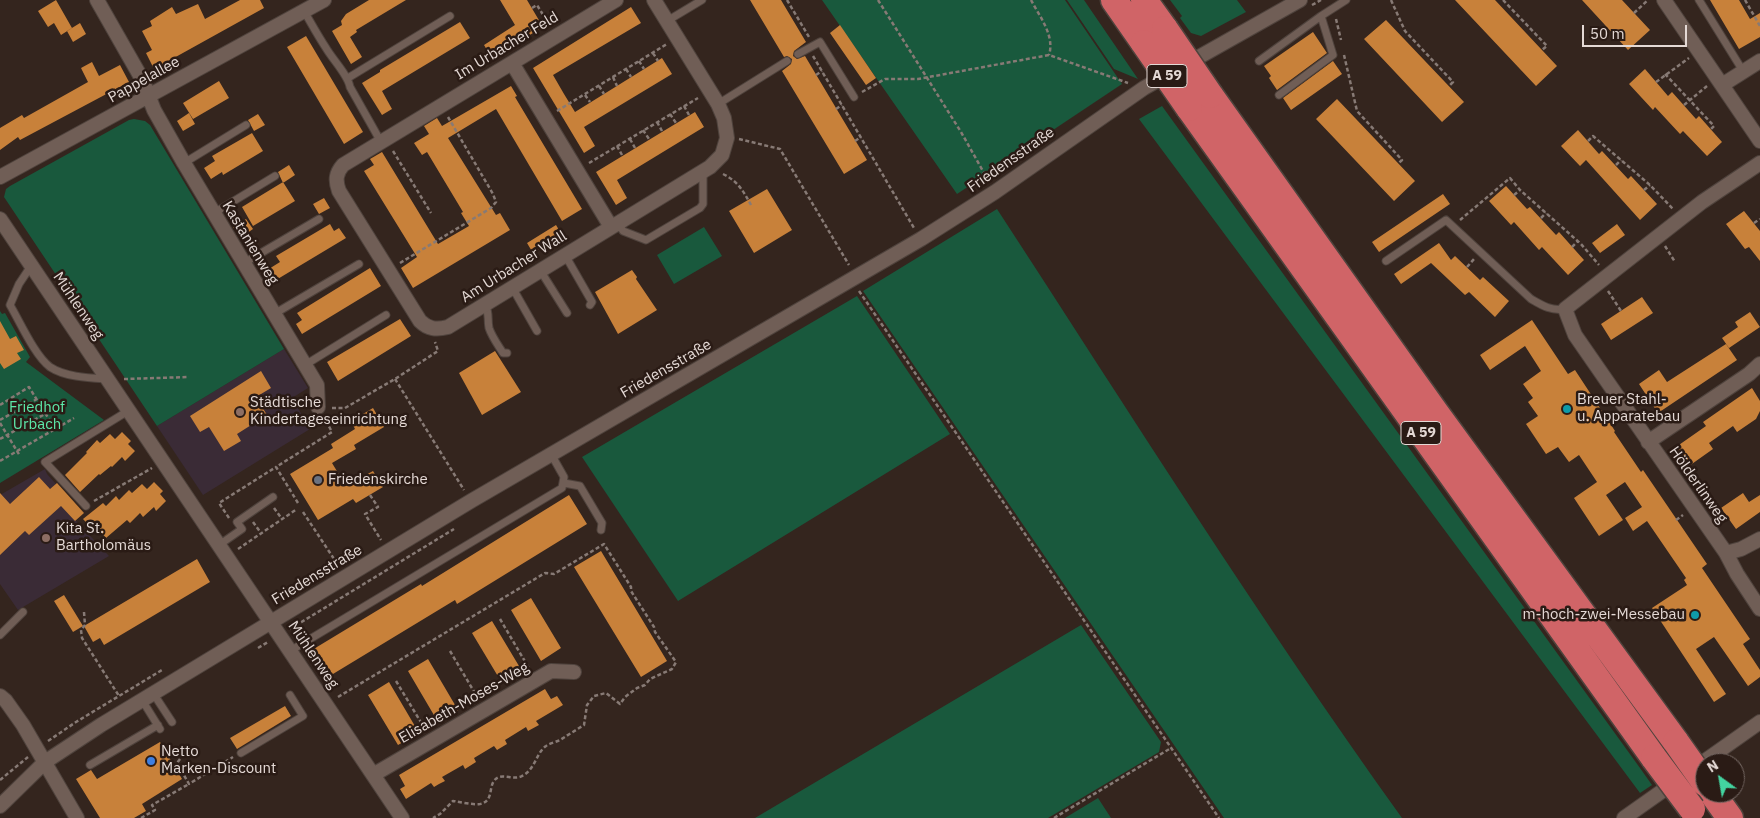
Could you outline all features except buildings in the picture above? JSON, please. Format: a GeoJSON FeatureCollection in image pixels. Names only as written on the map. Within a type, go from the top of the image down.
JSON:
{"type":"FeatureCollection","features":[{"type":"Feature","properties":{"kind":"highway","name":"A 59"},"geometry":{"type":"LineString","coordinates":[[1114,0],[1155,36],[1654,758],[1695,814]]}},
{"type":"Feature","properties":{"kind":"highway","name":"A 59"},"geometry":{"type":"LineString","coordinates":[[1144,0],[1155,36]]}},
{"type":"Feature","properties":{"kind":"highway","name":"A 59"},"geometry":{"type":"LineString","coordinates":[[1199,101],[1436,413],[1695,769]]}},
{"type":"Feature","properties":{"kind":"highway","name":"A 59"},"geometry":{"type":"LineString","coordinates":[[1719,803],[1730,818]]}},
{"type":"Feature","properties":{"kind":"street","name":"Kastanienweg"},"geometry":{"type":"LineString","coordinates":[[97,0],[142,79],[154,110],[184,163],[316,385],[318,407]]}},
{"type":"Feature","properties":{"kind":"street","name":"Pappelallee"},"geometry":{"type":"LineString","coordinates":[[0,177],[324,0]]}},
{"type":"Feature","properties":{"kind":"street","name":"Im Urbacher Feld"},"geometry":{"type":"LineString","coordinates":[[431,329],[425,327],[420,321],[339,191],[336,182],[338,170],[383,140],[616,0]]}},
{"type":"Feature","properties":{"kind":"street"},"geometry":{"type":"LineString","coordinates":[[654,0],[718,104],[726,127],[727,138]]}},
{"type":"Feature","properties":{"kind":"street","name":"Friedensstraße"},"geometry":{"type":"LineString","coordinates":[[0,806],[45,762],[147,696],[470,501],[921,239],[995,192],[1144,88],[1300,0]]}},
{"type":"Feature","properties":{"kind":"street"},"geometry":{"type":"LineString","coordinates":[[1665,0],[1760,141]]}},
{"type":"Feature","properties":{"kind":"street"},"geometry":{"type":"LineString","coordinates":[[1720,81],[1760,61]]}},
{"type":"Feature","properties":{"kind":"street"},"geometry":{"type":"LineString","coordinates":[[512,62],[577,170],[614,225]]}},
{"type":"Feature","properties":{"kind":"street","name":"Am Urbacher Wall"},"geometry":{"type":"LineString","coordinates":[[431,329],[448,327],[706,170],[722,155],[727,138]]}},
{"type":"Feature","properties":{"kind":"street"},"geometry":{"type":"LineString","coordinates":[[1565,309],[1682,218],[1760,163]]}},
{"type":"Feature","properties":{"kind":"street","name":"Mühlenweg"},"geometry":{"type":"LineString","coordinates":[[0,219],[402,818]]}},
{"type":"Feature","properties":{"kind":"street","name":"Hölderlinweg"},"geometry":{"type":"LineString","coordinates":[[1565,309],[1575,335],[1726,553],[1736,574],[1760,609]]}},
{"type":"Feature","properties":{"kind":"street"},"geometry":{"type":"LineString","coordinates":[[1648,442],[1749,374],[1760,364]]}},
{"type":"Feature","properties":{"kind":"street"},"geometry":{"type":"LineString","coordinates":[[1726,553],[1741,550],[1760,540]]}},
{"type":"Feature","properties":{"kind":"street","name":"Elisabeth-Moses-Weg"},"geometry":{"type":"LineString","coordinates":[[373,775],[551,670],[574,672]]}},
{"type":"Feature","properties":{"kind":"street"},"geometry":{"type":"LineString","coordinates":[[0,696],[6,701],[23,725],[77,818]]}},
{"type":"Feature","properties":{"kind":"street"},"geometry":{"type":"LineString","coordinates":[[1624,818],[1760,722]]}},
{"type":"Feature","properties":{"kind":"lane"},"geometry":{"type":"LineString","coordinates":[[666,22],[702,0]]}},
{"type":"Feature","properties":{"kind":"lane"},"geometry":{"type":"LineString","coordinates":[[1259,61],[1320,16],[1346,0]]}},
{"type":"Feature","properties":{"kind":"lane"},"geometry":{"type":"LineString","coordinates":[[1700,0],[1743,71]]}},
{"type":"Feature","properties":{"kind":"lane"},"geometry":{"type":"LineString","coordinates":[[304,11],[341,72],[348,78],[350,87],[383,140]]}},
{"type":"Feature","properties":{"kind":"lane"},"geometry":{"type":"LineString","coordinates":[[348,78],[450,16]]}},
{"type":"Feature","properties":{"kind":"lane"},"geometry":{"type":"LineString","coordinates":[[1279,95],[1333,55],[1320,16]]}},
{"type":"Feature","properties":{"kind":"lane"},"geometry":{"type":"LineString","coordinates":[[798,54],[820,42],[854,97]]}},
{"type":"Feature","properties":{"kind":"lane"},"geometry":{"type":"LineString","coordinates":[[718,104],[787,61]]}},
{"type":"Feature","properties":{"kind":"lane"},"geometry":{"type":"LineString","coordinates":[[184,163],[246,125]]}},
{"type":"Feature","properties":{"kind":"lane"},"geometry":{"type":"LineString","coordinates":[[614,225],[623,231],[646,240],[700,208],[703,204],[706,170]]}},
{"type":"Feature","properties":{"kind":"lane"},"geometry":{"type":"LineString","coordinates":[[214,213],[275,176]]}},
{"type":"Feature","properties":{"kind":"lane"},"geometry":{"type":"LineString","coordinates":[[244,263],[319,218]]}},
{"type":"Feature","properties":{"kind":"lane"},"geometry":{"type":"LineString","coordinates":[[1386,261],[1446,220],[1531,299],[1556,310],[1565,309]]}},
{"type":"Feature","properties":{"kind":"lane"},"geometry":{"type":"LineString","coordinates":[[565,255],[592,302],[590,305]]}},
{"type":"Feature","properties":{"kind":"lane"},"geometry":{"type":"LineString","coordinates":[[274,314],[360,264]]}},
{"type":"Feature","properties":{"kind":"lane"},"geometry":{"type":"LineString","coordinates":[[31,265],[19,284],[10,305],[42,360],[51,368],[60,372],[89,378],[106,379]]}},
{"type":"Feature","properties":{"kind":"lane"},"geometry":{"type":"LineString","coordinates":[[540,270],[567,313]]}},
{"type":"Feature","properties":{"kind":"lane"},"geometry":{"type":"LineString","coordinates":[[512,288],[537,331]]}},
{"type":"Feature","properties":{"kind":"lane"},"geometry":{"type":"LineString","coordinates":[[485,304],[489,313],[491,334],[503,353],[507,353]]}},
{"type":"Feature","properties":{"kind":"lane"},"geometry":{"type":"LineString","coordinates":[[305,365],[386,316]]}},
{"type":"Feature","properties":{"kind":"lane"},"geometry":{"type":"LineString","coordinates":[[86,506],[45,462],[128,411]]}},
{"type":"Feature","properties":{"kind":"lane"},"geometry":{"type":"LineString","coordinates":[[290,651],[556,493],[562,488],[564,477],[551,454]]}},
{"type":"Feature","properties":{"kind":"lane"},"geometry":{"type":"LineString","coordinates":[[564,483],[580,486],[602,523],[601,530]]}},
{"type":"Feature","properties":{"kind":"lane"},"geometry":{"type":"LineString","coordinates":[[223,551],[242,529],[237,522],[273,497]]}},
{"type":"Feature","properties":{"kind":"lane"},"geometry":{"type":"LineString","coordinates":[[0,635],[23,612]]}},
{"type":"Feature","properties":{"kind":"lane"},"geometry":{"type":"LineString","coordinates":[[241,753],[304,716],[290,695]]}},
{"type":"Feature","properties":{"kind":"lane"},"geometry":{"type":"LineString","coordinates":[[147,696],[172,722]]}},
{"type":"Feature","properties":{"kind":"lane"},"geometry":{"type":"LineString","coordinates":[[90,765],[159,727],[147,696]]}},
{"type":"Feature","properties":{"kind":"path"},"geometry":{"type":"LineString","coordinates":[[787,0],[800,21],[822,71],[921,239]]}},
{"type":"Feature","properties":{"kind":"path"},"geometry":{"type":"LineString","coordinates":[[878,0],[995,192]]}},
{"type":"Feature","properties":{"kind":"path"},"geometry":{"type":"LineString","coordinates":[[1031,0],[1048,32],[1051,46],[1048,55]]}},
{"type":"Feature","properties":{"kind":"path"},"geometry":{"type":"LineString","coordinates":[[1391,0],[1405,31],[1453,82],[1449,86]]}},
{"type":"Feature","properties":{"kind":"path"},"geometry":{"type":"LineString","coordinates":[[1503,0],[1547,46],[1542,50]]}},
{"type":"Feature","properties":{"kind":"path"},"geometry":{"type":"LineString","coordinates":[[1634,13],[1648,0]]}},
{"type":"Feature","properties":{"kind":"path"},"geometry":{"type":"LineString","coordinates":[[1745,0],[1760,26]]}},
{"type":"Feature","properties":{"kind":"path"},"geometry":{"type":"LineString","coordinates":[[532,8],[537,5],[555,36]]}},
{"type":"Feature","properties":{"kind":"path"},"geometry":{"type":"LineString","coordinates":[[1333,8],[1342,45]]}},
{"type":"Feature","properties":{"kind":"path"},"geometry":{"type":"LineString","coordinates":[[1518,24],[1522,20]]}},
{"type":"Feature","properties":{"kind":"path"},"geometry":{"type":"LineString","coordinates":[[795,24],[800,21]]}},
{"type":"Feature","properties":{"kind":"path"},"geometry":{"type":"LineString","coordinates":[[1753,23],[1757,21]]}},
{"type":"Feature","properties":{"kind":"path"},"geometry":{"type":"LineString","coordinates":[[1400,35],[1405,31]]}},
{"type":"Feature","properties":{"kind":"path"},"geometry":{"type":"LineString","coordinates":[[545,118],[677,38]]}},
{"type":"Feature","properties":{"kind":"path"},"geometry":{"type":"LineString","coordinates":[[1656,82],[1699,51]]}},
{"type":"Feature","properties":{"kind":"path"},"geometry":{"type":"LineString","coordinates":[[653,53],[658,61]]}},
{"type":"Feature","properties":{"kind":"path"},"geometry":{"type":"LineString","coordinates":[[854,97],[884,79],[926,78],[1048,55],[1144,88]]}},
{"type":"Feature","properties":{"kind":"path"},"geometry":{"type":"LineString","coordinates":[[1344,55],[1357,111],[1402,160],[1398,164]]}},
{"type":"Feature","properties":{"kind":"path"},"geometry":{"type":"LineString","coordinates":[[1425,61],[1429,57]]}},
{"type":"Feature","properties":{"kind":"path"},"geometry":{"type":"LineString","coordinates":[[639,62],[644,69]]}},
{"type":"Feature","properties":{"kind":"path"},"geometry":{"type":"LineString","coordinates":[[626,69],[631,77]]}},
{"type":"Feature","properties":{"kind":"path"},"geometry":{"type":"LineString","coordinates":[[816,75],[822,71]]}},
{"type":"Feature","properties":{"kind":"path"},"geometry":{"type":"LineString","coordinates":[[1665,74],[1714,126],[1710,129]]}},
{"type":"Feature","properties":{"kind":"path"},"geometry":{"type":"LineString","coordinates":[[612,77],[617,86]]}},
{"type":"Feature","properties":{"kind":"path"},"geometry":{"type":"LineString","coordinates":[[1684,105],[1720,81]]}},
{"type":"Feature","properties":{"kind":"path"},"geometry":{"type":"LineString","coordinates":[[599,86],[604,94]]}},
{"type":"Feature","properties":{"kind":"path"},"geometry":{"type":"LineString","coordinates":[[577,170],[710,90]]}},
{"type":"Feature","properties":{"kind":"path"},"geometry":{"type":"LineString","coordinates":[[585,94],[590,102]]}},
{"type":"Feature","properties":{"kind":"path"},"geometry":{"type":"LineString","coordinates":[[388,270],[491,208],[496,202],[441,105]]}},
{"type":"Feature","properties":{"kind":"path"},"geometry":{"type":"LineString","coordinates":[[836,109],[842,105]]}},
{"type":"Feature","properties":{"kind":"path"},"geometry":{"type":"LineString","coordinates":[[684,106],[689,115]]}},
{"type":"Feature","properties":{"kind":"path"},"geometry":{"type":"LineString","coordinates":[[1352,115],[1357,111]]}},
{"type":"Feature","properties":{"kind":"path"},"geometry":{"type":"LineString","coordinates":[[670,114],[676,123]]}},
{"type":"Feature","properties":{"kind":"path"},"geometry":{"type":"LineString","coordinates":[[657,122],[662,131]]}},
{"type":"Feature","properties":{"kind":"path"},"geometry":{"type":"LineString","coordinates":[[643,130],[649,139]]}},
{"type":"Feature","properties":{"kind":"path"},"geometry":{"type":"LineString","coordinates":[[1376,139],[1379,136]]}},
{"type":"Feature","properties":{"kind":"path"},"geometry":{"type":"LineString","coordinates":[[1588,141],[1594,136],[1650,185],[1682,218]]}},
{"type":"Feature","properties":{"kind":"path"},"geometry":{"type":"LineString","coordinates":[[855,141],[861,137]]}},
{"type":"Feature","properties":{"kind":"path"},"geometry":{"type":"LineString","coordinates":[[727,138],[743,139],[780,149],[850,266],[858,290],[1219,818]]}},
{"type":"Feature","properties":{"kind":"path"},"geometry":{"type":"LineString","coordinates":[[630,139],[635,148]]}},
{"type":"Feature","properties":{"kind":"path"},"geometry":{"type":"LineString","coordinates":[[383,140],[430,213]]}},
{"type":"Feature","properties":{"kind":"path"},"geometry":{"type":"LineString","coordinates":[[617,146],[622,156]]}},
{"type":"Feature","properties":{"kind":"path"},"geometry":{"type":"LineString","coordinates":[[1616,165],[1621,160]]}},
{"type":"Feature","properties":{"kind":"path"},"geometry":{"type":"LineString","coordinates":[[706,170],[734,180],[741,187],[751,206]]}},
{"type":"Feature","properties":{"kind":"path"},"geometry":{"type":"LineString","coordinates":[[1453,226],[1510,178],[1520,190],[1578,241],[1604,278],[1621,311]]}},
{"type":"Feature","properties":{"kind":"path"},"geometry":{"type":"LineString","coordinates":[[1644,190],[1650,185]]}},
{"type":"Feature","properties":{"kind":"path"},"geometry":{"type":"LineString","coordinates":[[1514,195],[1520,190]]}},
{"type":"Feature","properties":{"kind":"path"},"geometry":{"type":"LineString","coordinates":[[1540,218],[1546,213]]}},
{"type":"Feature","properties":{"kind":"path"},"geometry":{"type":"LineString","coordinates":[[1754,223],[1760,219]]}},
{"type":"Feature","properties":{"kind":"path"},"geometry":{"type":"LineString","coordinates":[[1658,236],[1676,262]]}},
{"type":"Feature","properties":{"kind":"path"},"geometry":{"type":"LineString","coordinates":[[1572,247],[1578,241]]}},
{"type":"Feature","properties":{"kind":"path"},"geometry":{"type":"LineString","coordinates":[[318,407],[344,408],[395,379],[438,351],[431,329]]}},
{"type":"Feature","properties":{"kind":"path"},"geometry":{"type":"LineString","coordinates":[[106,379],[190,377]]}},
{"type":"Feature","properties":{"kind":"path"},"geometry":{"type":"LineString","coordinates":[[395,379],[470,501]]}},
{"type":"Feature","properties":{"kind":"path"},"geometry":{"type":"LineString","coordinates":[[0,405],[29,387],[55,429]]}},
{"type":"Feature","properties":{"kind":"path"},"geometry":{"type":"LineString","coordinates":[[20,456],[0,421],[37,400]]}},
{"type":"Feature","properties":{"kind":"path"},"geometry":{"type":"LineString","coordinates":[[0,439],[61,405]]}},
{"type":"Feature","properties":{"kind":"path"},"geometry":{"type":"LineString","coordinates":[[239,532],[219,503],[332,432],[318,407]]}},
{"type":"Feature","properties":{"kind":"path"},"geometry":{"type":"LineString","coordinates":[[0,461],[74,418]]}},
{"type":"Feature","properties":{"kind":"path"},"geometry":{"type":"LineString","coordinates":[[86,506],[163,462]]}},
{"type":"Feature","properties":{"kind":"path"},"geometry":{"type":"LineString","coordinates":[[276,467],[298,503]]}},
{"type":"Feature","properties":{"kind":"path"},"geometry":{"type":"LineString","coordinates":[[283,491],[288,488]]}},
{"type":"Feature","properties":{"kind":"path"},"geometry":{"type":"LineString","coordinates":[[370,495],[378,507],[365,514],[381,540]]}},
{"type":"Feature","properties":{"kind":"path"},"geometry":{"type":"LineString","coordinates":[[223,551],[297,508]]}},
{"type":"Feature","properties":{"kind":"path"},"geometry":{"type":"LineString","coordinates":[[304,512],[345,577]]}},
{"type":"Feature","properties":{"kind":"path"},"geometry":{"type":"LineString","coordinates":[[84,612],[85,625],[81,630],[82,638],[119,696]]}},
{"type":"Feature","properties":{"kind":"path"},"geometry":{"type":"LineString","coordinates":[[500,619],[536,680]]}},
{"type":"Feature","properties":{"kind":"path"},"geometry":{"type":"LineString","coordinates":[[450,651],[484,709]]}},
{"type":"Feature","properties":{"kind":"path"},"geometry":{"type":"LineString","coordinates":[[396,680],[432,740]]}},
{"type":"Feature","properties":{"kind":"path"},"geometry":{"type":"LineString","coordinates":[[1054,818],[1171,748]]}},
{"type":"Feature","properties":{"kind":"path"},"geometry":{"type":"LineString","coordinates":[[141,818],[155,810],[152,805],[241,753]]}},
{"type":"Feature","properties":{"kind":"path"},"geometry":{"type":"LineString","coordinates":[[180,759],[177,763],[189,784]]}},
{"type":"Feature","properties":{"kind":"shaded area","name":"Städtische Kindertageseinrichtung"},"geometry":{"type":"Polygon","coordinates":[[[284,349],[308,388],[292,398],[310,429],[203,495],[157,426],[284,349]]]}},
{"type":"Feature","properties":{"kind":"shaded area","name":"Kita St. Bartholomäus"},"geometry":{"type":"Polygon","coordinates":[[[45,469],[56,484],[48,491],[109,556],[18,610],[0,584],[0,495],[45,469]]]}},
{"type":"Feature","properties":{"kind":"green space"},"geometry":{"type":"Polygon","coordinates":[[[822,0],[1065,0],[1122,84],[957,194],[822,0]]]}},
{"type":"Feature","properties":{"kind":"green space"},"geometry":{"type":"Polygon","coordinates":[[[1067,0],[1084,0],[1138,79],[1114,69],[1067,0]]]}},
{"type":"Feature","properties":{"kind":"green space"},"geometry":{"type":"Polygon","coordinates":[[[1170,0],[1237,0],[1246,12],[1201,36],[1191,33],[1180,18],[1182,16],[1170,0]]]}},
{"type":"Feature","properties":{"kind":"green space"},"geometry":{"type":"Polygon","coordinates":[[[1162,106],[1652,785],[1640,793],[1139,119],[1162,106]]]}},
{"type":"Feature","properties":{"kind":"green space"},"geometry":{"type":"Polygon","coordinates":[[[134,119],[145,121],[150,125],[284,349],[157,426],[4,197],[6,189],[10,186],[134,119]]]}},
{"type":"Feature","properties":{"kind":"green space"},"geometry":{"type":"Polygon","coordinates":[[[997,209],[1247,592],[1402,818],[1224,818],[863,291],[997,209]]]}},
{"type":"Feature","properties":{"kind":"green space"},"geometry":{"type":"Polygon","coordinates":[[[704,227],[722,256],[674,284],[657,255],[704,227]]]}},
{"type":"Feature","properties":{"kind":"green space"},"geometry":{"type":"Polygon","coordinates":[[[857,296],[950,434],[678,601],[582,457],[857,296]]]}},
{"type":"Feature","properties":{"kind":"green space","name":"Friedhof Urbach"},"geometry":{"type":"Polygon","coordinates":[[[0,311],[2,314],[5,313],[30,357],[26,362],[104,420],[0,483],[0,311]]]}},
{"type":"Feature","properties":{"kind":"green space"},"geometry":{"type":"Polygon","coordinates":[[[1081,625],[1161,742],[1159,752],[1048,818],[755,818],[1081,625]]]}},
{"type":"Feature","properties":{"kind":"green space"},"geometry":{"type":"Polygon","coordinates":[[[1098,798],[1111,818],[1065,818],[1098,798]]]}},
{"type":"Feature","properties":{"kind":"place","name":"Breuer Stahl- u. Apparatebau"},"geometry":{"type":"Point","coordinates":[1567,409]}},
{"type":"Feature","properties":{"kind":"place","name":"Städtische Kindertageseinrichtung"},"geometry":{"type":"Point","coordinates":[240,412]}},
{"type":"Feature","properties":{"kind":"place","name":"Friedenskirche"},"geometry":{"type":"Point","coordinates":[318,480]}},
{"type":"Feature","properties":{"kind":"place","name":"Kita St. Bartholomäus"},"geometry":{"type":"Point","coordinates":[46,538]}},
{"type":"Feature","properties":{"kind":"place","name":"m-hoch-zwei-Messebau"},"geometry":{"type":"Point","coordinates":[1695,615]}},
{"type":"Feature","properties":{"kind":"place","name":"Netto Marken-Discount"},"geometry":{"type":"Point","coordinates":[151,761]}}]}
